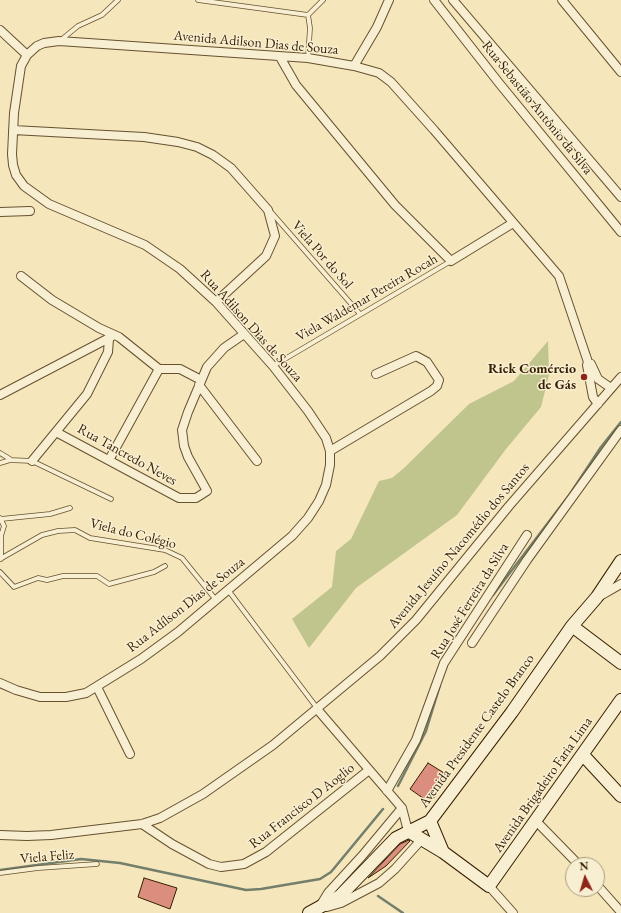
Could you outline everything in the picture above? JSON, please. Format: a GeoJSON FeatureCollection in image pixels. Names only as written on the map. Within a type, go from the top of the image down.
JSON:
{"type":"FeatureCollection","features":[{"type":"Feature","properties":{"kind":"street"},"geometry":{"type":"LineString","coordinates":[[354,66],[377,27],[390,0]]}},
{"type":"Feature","properties":{"kind":"street","name":"Rua Sebastião Antônio da Silva"},"geometry":{"type":"LineString","coordinates":[[434,0],[499,83],[621,232]]}},
{"type":"Feature","properties":{"kind":"street","name":"Rua Sebastião Antônio da Silva"},"geometry":{"type":"LineString","coordinates":[[453,0],[621,197]]}},
{"type":"Feature","properties":{"kind":"street"},"geometry":{"type":"LineString","coordinates":[[562,0],[621,72]]}},
{"type":"Feature","properties":{"kind":"street"},"geometry":{"type":"LineString","coordinates":[[0,30],[27,55]]}},
{"type":"Feature","properties":{"kind":"street","name":"Avenida Adilson Dias de Souza"},"geometry":{"type":"LineString","coordinates":[[24,186],[16,175],[13,165],[13,130],[18,74],[27,55],[37,46],[44,43],[59,41],[308,58],[354,66],[379,73],[391,82],[559,276],[588,362],[598,379],[611,388]]}},
{"type":"Feature","properties":{"kind":"street"},"geometry":{"type":"LineString","coordinates":[[280,57],[296,85],[394,205],[451,261],[513,223]]}},
{"type":"Feature","properties":{"kind":"street"},"geometry":{"type":"LineString","coordinates":[[13,130],[144,137],[178,142],[197,147],[213,155],[231,168],[268,210],[275,236],[266,256],[216,302]]}},
{"type":"Feature","properties":{"kind":"street","name":"Rua Adilson Dias de Souza"},"geometry":{"type":"LineString","coordinates":[[24,186],[49,204],[145,245],[180,269],[216,302],[272,366],[320,428],[330,451]]}},
{"type":"Feature","properties":{"kind":"street"},"geometry":{"type":"LineString","coordinates":[[0,212],[30,211]]}},
{"type":"Feature","properties":{"kind":"street"},"geometry":{"type":"LineString","coordinates":[[21,276],[52,300],[99,328],[159,369],[180,368],[200,382],[257,461]]}},
{"type":"Feature","properties":{"kind":"street"},"geometry":{"type":"LineString","coordinates":[[200,382],[215,357],[244,334]]}},
{"type":"Feature","properties":{"kind":"street"},"geometry":{"type":"LineString","coordinates":[[0,395],[112,337]]}},
{"type":"Feature","properties":{"kind":"street"},"geometry":{"type":"LineString","coordinates":[[32,461],[87,394],[108,352],[112,337]]}},
{"type":"Feature","properties":{"kind":"street"},"geometry":{"type":"LineString","coordinates":[[330,451],[431,391],[437,386],[439,380],[427,362],[416,356],[376,374]]}},
{"type":"Feature","properties":{"kind":"street","name":"Avenida Adilson Dias de Souza"},"geometry":{"type":"LineString","coordinates":[[588,362],[587,366],[592,397],[598,404]]}},
{"type":"Feature","properties":{"kind":"street"},"geometry":{"type":"LineString","coordinates":[[109,460],[159,369]]}},
{"type":"Feature","properties":{"kind":"street","name":"Avenida Jesuíno Nacomédio dos Santos"},"geometry":{"type":"LineString","coordinates":[[0,835],[52,835],[142,824],[160,818],[202,794],[272,745],[380,656],[416,620],[509,506],[621,377]]}},
{"type":"Feature","properties":{"kind":"street","name":"Rua Tancredo Neves"},"geometry":{"type":"LineString","coordinates":[[56,432],[179,498],[196,498],[207,491],[188,457],[182,437],[182,430],[200,382]]}},
{"type":"Feature","properties":{"kind":"street","name":"Rua José Ferreira da Silva"},"geometry":{"type":"LineString","coordinates":[[472,643],[527,560],[621,430]]}},
{"type":"Feature","properties":{"kind":"street","name":"Rua Adílson Dias de Souza"},"geometry":{"type":"LineString","coordinates":[[0,683],[27,694],[53,698],[86,693],[141,659],[178,632],[292,536],[308,518],[319,501],[329,475],[330,451]]}},
{"type":"Feature","properties":{"kind":"street","name":"Rua José Ferreira da Silva"},"geometry":{"type":"LineString","coordinates":[[387,791],[416,740],[444,663],[527,535]]}},
{"type":"Feature","properties":{"kind":"street","name":"Avenida Presidente Castelo Branco"},"geometry":{"type":"LineString","coordinates":[[313,911],[340,896],[396,838],[430,821],[512,712],[572,626],[597,597],[621,561]]}},
{"type":"Feature","properties":{"kind":"street"},"geometry":{"type":"LineString","coordinates":[[597,597],[621,584]]}},
{"type":"Feature","properties":{"kind":"street"},"geometry":{"type":"LineString","coordinates":[[572,626],[621,663]]}},
{"type":"Feature","properties":{"kind":"street"},"geometry":{"type":"LineString","coordinates":[[97,687],[130,754]]}},
{"type":"Feature","properties":{"kind":"street","name":"Avenida Brigadeiro Faria Lima"},"geometry":{"type":"LineString","coordinates":[[489,886],[621,700]]}},
{"type":"Feature","properties":{"kind":"street"},"geometry":{"type":"LineString","coordinates":[[317,709],[402,808],[408,831],[443,852],[489,886],[513,913]]}},
{"type":"Feature","properties":{"kind":"street"},"geometry":{"type":"LineString","coordinates":[[583,755],[621,796]]}},
{"type":"Feature","properties":{"kind":"street","name":"Rua Francisco D Aoglio"},"geometry":{"type":"LineString","coordinates":[[142,824],[172,844],[209,864],[221,867],[244,864],[266,852],[369,770]]}},
{"type":"Feature","properties":{"kind":"street","name":"Avenida Presidente Castelo Branco"},"geometry":{"type":"LineString","coordinates":[[313,911],[402,808]]}},
{"type":"Feature","properties":{"kind":"street"},"geometry":{"type":"LineString","coordinates":[[430,821],[443,852]]}},
{"type":"Feature","properties":{"kind":"street"},"geometry":{"type":"LineString","coordinates":[[536,821],[571,857]]}},
{"type":"Feature","properties":{"kind":"street"},"geometry":{"type":"LineString","coordinates":[[313,911],[341,903],[379,883],[395,869],[422,839]]}},
{"type":"Feature","properties":{"kind":"street"},"geometry":{"type":"LineString","coordinates":[[605,894],[621,912]]}},
{"type":"Feature","properties":{"kind":"lane"},"geometry":{"type":"LineString","coordinates":[[59,41],[78,26],[102,15],[118,0]]}},
{"type":"Feature","properties":{"kind":"lane"},"geometry":{"type":"LineString","coordinates":[[198,0],[308,15]]}},
{"type":"Feature","properties":{"kind":"lane"},"geometry":{"type":"LineString","coordinates":[[308,15],[323,0]]}},
{"type":"Feature","properties":{"kind":"lane"},"geometry":{"type":"LineString","coordinates":[[308,15],[310,28],[308,58]]}},
{"type":"Feature","properties":{"kind":"lane","name":"Viela Por do Sol"},"geometry":{"type":"LineString","coordinates":[[268,210],[360,314]]}},
{"type":"Feature","properties":{"kind":"lane","name":"Viela Waldemar Pereira Rocah"},"geometry":{"type":"LineString","coordinates":[[272,366],[451,261]]}},
{"type":"Feature","properties":{"kind":"lane"},"geometry":{"type":"LineString","coordinates":[[0,453],[10,460]]}},
{"type":"Feature","properties":{"kind":"lane"},"geometry":{"type":"LineString","coordinates":[[0,463],[10,460],[32,461],[111,498]]}},
{"type":"Feature","properties":{"kind":"lane"},"geometry":{"type":"LineString","coordinates":[[1,559],[1,536],[4,526],[0,518],[50,514],[70,508]]}},
{"type":"Feature","properties":{"kind":"lane","name":"Viela do Colégio"},"geometry":{"type":"LineString","coordinates":[[1,559],[42,535],[58,531],[75,530],[90,538],[165,550],[182,558],[216,600]]}},
{"type":"Feature","properties":{"kind":"lane"},"geometry":{"type":"LineString","coordinates":[[0,572],[14,587],[38,578],[47,580],[63,576],[97,576],[109,584],[154,572],[165,566]]}},
{"type":"Feature","properties":{"kind":"lane"},"geometry":{"type":"LineString","coordinates":[[228,590],[317,709]]}},
{"type":"Feature","properties":{"kind":"lane","name":"Viela Feliz"},"geometry":{"type":"LineString","coordinates":[[0,873],[38,868],[97,864]]}},
{"type":"Feature","properties":{"kind":"green space"},"geometry":{"type":"Polygon","coordinates":[[[548,341],[549,375],[541,407],[506,449],[457,515],[356,588],[309,648],[292,619],[332,587],[336,551],[351,539],[379,481],[392,478],[404,468],[469,404],[514,381],[548,341]]]}},
{"type":"Feature","properties":{"kind":"building"},"geometry":{"type":"Polygon","coordinates":[[[428,763],[449,776],[430,803],[410,789],[428,763]]]}},
{"type":"Feature","properties":{"kind":"building"},"geometry":{"type":"Polygon","coordinates":[[[409,840],[410,841],[386,866],[368,878],[400,844],[409,840]]]}},
{"type":"Feature","properties":{"kind":"building"},"geometry":{"type":"Polygon","coordinates":[[[144,878],[177,888],[170,909],[138,897],[144,878]]]}},
{"type":"Feature","properties":{"kind":"waterway"},"geometry":{"type":"LineString","coordinates":[[493,595],[570,494],[601,447],[621,422]]}},
{"type":"Feature","properties":{"kind":"waterway"},"geometry":{"type":"LineString","coordinates":[[398,786],[426,731],[440,685]]}},
{"type":"Feature","properties":{"kind":"waterway"},"geometry":{"type":"LineString","coordinates":[[0,870],[81,859],[120,863],[246,890],[261,889],[320,879],[331,872],[383,809]]}},
{"type":"Feature","properties":{"kind":"waterway"},"geometry":{"type":"LineString","coordinates":[[378,896],[403,913]]}},
{"type":"Feature","properties":{"kind":"place","name":"Rick Comércio de Gás"},"geometry":{"type":"Point","coordinates":[584,377]}}]}
